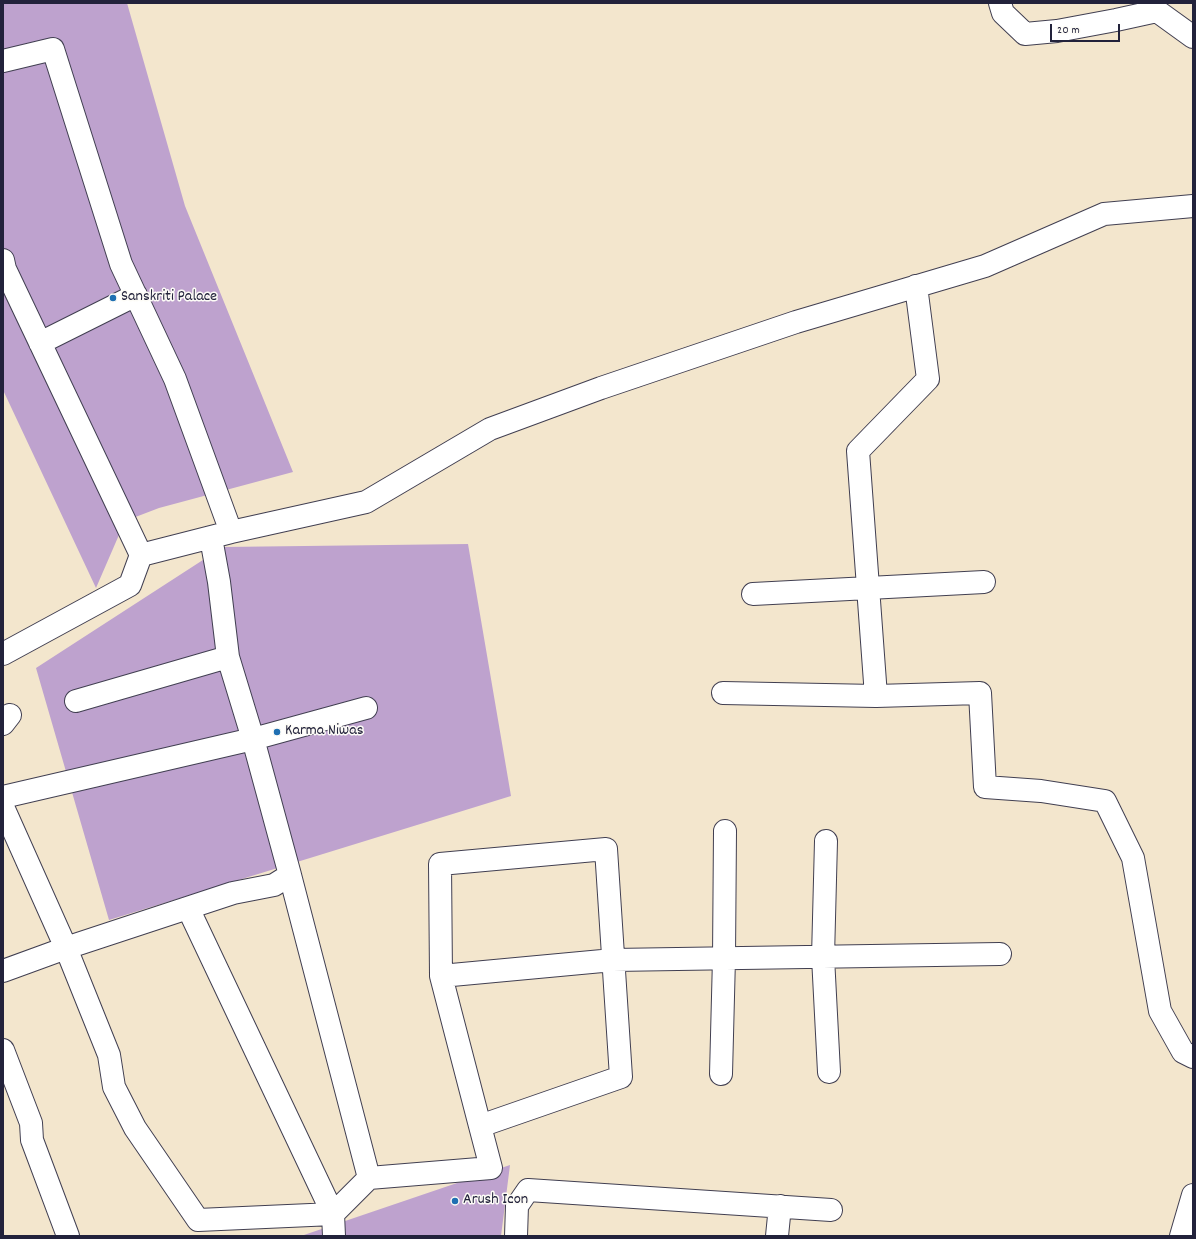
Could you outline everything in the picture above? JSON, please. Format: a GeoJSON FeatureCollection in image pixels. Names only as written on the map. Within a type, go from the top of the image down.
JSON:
{"type":"FeatureCollection","features":[{"type":"Feature","properties":{"kind":"street"},"geometry":{"type":"LineString","coordinates":[[1000,3],[1003,13],[1025,34],[1057,31],[1157,11],[1193,37]]}},
{"type":"Feature","properties":{"kind":"street"},"geometry":{"type":"LineString","coordinates":[[3,61],[52,48],[121,264],[175,379],[221,535],[219,582],[228,657],[253,739],[290,875],[369,1178]]}},
{"type":"Feature","properties":{"kind":"street"},"geometry":{"type":"LineString","coordinates":[[141,555],[366,502],[490,429],[601,388],[789,324],[985,266],[1104,214],[1193,206]]}},
{"type":"Feature","properties":{"kind":"street"},"geometry":{"type":"LineString","coordinates":[[3,260],[5,269],[141,555],[130,585],[4,652]]}},
{"type":"Feature","properties":{"kind":"street"},"geometry":{"type":"LineString","coordinates":[[876,696],[858,451],[928,379],[916,286]]}},
{"type":"Feature","properties":{"kind":"street"},"geometry":{"type":"LineString","coordinates":[[40,343],[136,295]]}},
{"type":"Feature","properties":{"kind":"street"},"geometry":{"type":"LineString","coordinates":[[753,594],[984,582]]}},
{"type":"Feature","properties":{"kind":"street"},"geometry":{"type":"LineString","coordinates":[[76,701],[228,657]]}},
{"type":"Feature","properties":{"kind":"street"},"geometry":{"type":"LineString","coordinates":[[723,693],[876,696],[980,693],[985,787],[1041,791],[1105,801],[1133,858],[1160,1011],[1182,1052],[1193,1057]]}},
{"type":"Feature","properties":{"kind":"street"},"geometry":{"type":"LineString","coordinates":[[3,797],[253,739],[366,708]]}},
{"type":"Feature","properties":{"kind":"street"},"geometry":{"type":"LineString","coordinates":[[3,807],[66,948],[109,1055],[114,1087],[135,1128],[198,1220],[333,1214],[369,1178],[491,1168],[480,1126],[441,976],[440,864],[606,848],[621,1077],[480,1126]]}},
{"type":"Feature","properties":{"kind":"street"},"geometry":{"type":"LineString","coordinates":[[721,1074],[726,831]]}},
{"type":"Feature","properties":{"kind":"street"},"geometry":{"type":"LineString","coordinates":[[826,841],[823,957],[829,1072]]}},
{"type":"Feature","properties":{"kind":"street"},"geometry":{"type":"LineString","coordinates":[[3,971],[66,948],[233,893],[274,885],[290,875]]}},
{"type":"Feature","properties":{"kind":"street"},"geometry":{"type":"LineString","coordinates":[[188,908],[333,1214],[334,1236]]}},
{"type":"Feature","properties":{"kind":"street"},"geometry":{"type":"LineString","coordinates":[[441,976],[613,960],[1000,954]]}},
{"type":"Feature","properties":{"kind":"street"},"geometry":{"type":"LineString","coordinates":[[3,1050],[31,1123],[32,1140],[68,1236]]}},
{"type":"Feature","properties":{"kind":"street"},"geometry":{"type":"LineString","coordinates":[[516,1236],[517,1206],[528,1190],[831,1210]]}},
{"type":"Feature","properties":{"kind":"street"},"geometry":{"type":"LineString","coordinates":[[1181,1236],[1193,1195]]}},
{"type":"Feature","properties":{"kind":"street"},"geometry":{"type":"LineString","coordinates":[[777,1236],[780,1206]]}},
{"type":"Feature","properties":{"kind":"building","name":"Sanskriti Palace"},"geometry":{"type":"Polygon","coordinates":[[[3,3],[127,3],[185,206],[293,472],[159,508],[125,521],[96,588],[3,390],[3,3]]]}},
{"type":"Feature","properties":{"kind":"building","name":"Karma Niwas"},"geometry":{"type":"Polygon","coordinates":[[[468,544],[511,796],[109,920],[36,668],[223,547],[468,544]]]}},
{"type":"Feature","properties":{"kind":"building","name":"Arush Icon"},"geometry":{"type":"Polygon","coordinates":[[[510,1165],[501,1236],[301,1236],[510,1165]]]}},
{"type":"Feature","properties":{"kind":"place","name":"Sanskriti Palace"},"geometry":{"type":"Point","coordinates":[113,298]}},
{"type":"Feature","properties":{"kind":"place","name":"Karma Niwas"},"geometry":{"type":"Point","coordinates":[277,732]}},
{"type":"Feature","properties":{"kind":"place","name":"Arush Icon"},"geometry":{"type":"Point","coordinates":[455,1201]}}]}
